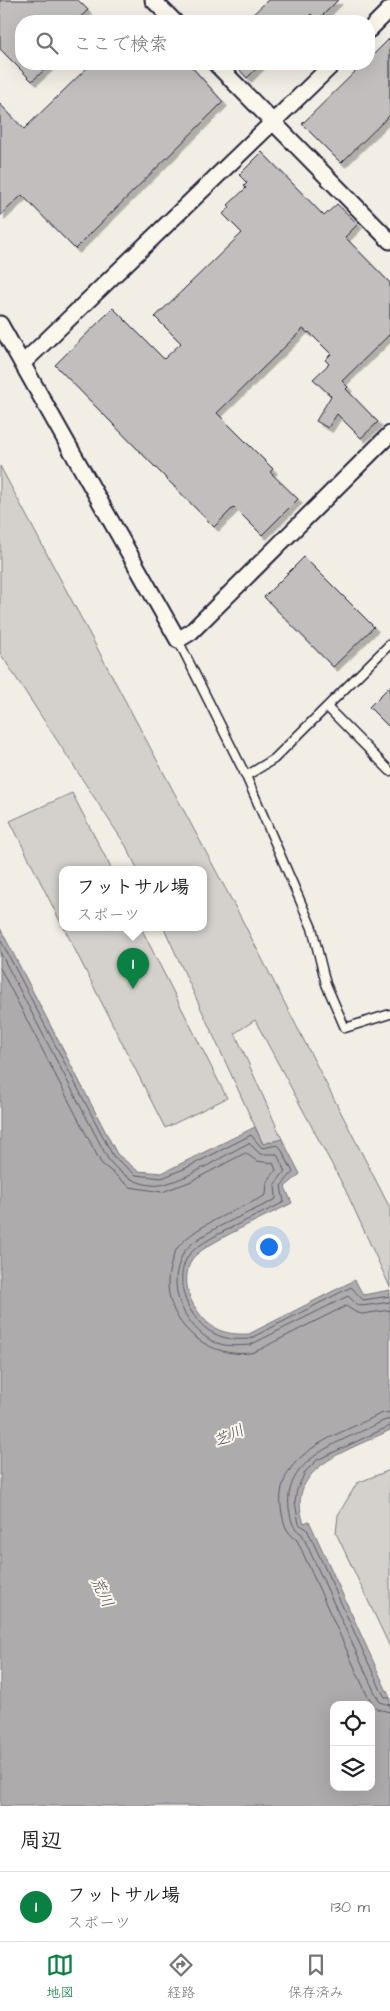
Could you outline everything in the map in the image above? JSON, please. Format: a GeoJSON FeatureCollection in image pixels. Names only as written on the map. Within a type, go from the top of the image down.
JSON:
{"type":"FeatureCollection","features":[{"type":"Feature","properties":{"kind":"street"},"geometry":{"type":"LineString","coordinates":[[153,0],[168,15]]}},
{"type":"Feature","properties":{"kind":"street"},"geometry":{"type":"LineString","coordinates":[[375,24],[390,9]]}},
{"type":"Feature","properties":{"kind":"street"},"geometry":{"type":"LineString","coordinates":[[222,70],[390,241]]}},
{"type":"Feature","properties":{"kind":"street"},"geometry":{"type":"LineString","coordinates":[[23,363],[327,70]]}},
{"type":"Feature","properties":{"kind":"street"},"geometry":{"type":"LineString","coordinates":[[0,324],[178,640],[191,632],[390,434]]}},
{"type":"Feature","properties":{"kind":"lane"},"geometry":{"type":"LineString","coordinates":[[178,640],[246,776],[312,928],[326,984],[344,1028],[390,1014]]}},
{"type":"Feature","properties":{"kind":"lane"},"geometry":{"type":"LineString","coordinates":[[246,776],[274,758],[390,644]]}},
{"type":"Feature","properties":{"kind":"lane"},"geometry":{"type":"LineString","coordinates":[[327,707],[390,771]]}},
{"type":"Feature","properties":{"kind":"shaded area"},"geometry":{"type":"Polygon","coordinates":[[[0,466],[239,914],[390,1208],[390,1287],[345,1189],[255,1020],[235,1033],[282,1139],[263,1144],[165,931],[207,931],[207,866],[136,866],[126,846],[0,653],[0,466]]]}},
{"type":"Feature","properties":{"kind":"shaded area"},"geometry":{"type":"Polygon","coordinates":[[[72,793],[110,866],[59,866],[59,919],[10,821],[72,793]]]}},
{"type":"Feature","properties":{"kind":"shaded area"},"geometry":{"type":"Polygon","coordinates":[[[66,931],[143,931],[227,1098],[165,1128],[66,931]]]}},
{"type":"Feature","properties":{"kind":"shaded area"},"geometry":{"type":"Polygon","coordinates":[[[390,1470],[390,1647],[336,1533],[338,1515],[357,1483],[390,1470]]]}},
{"type":"Feature","properties":{"kind":"water"},"geometry":{"type":"Polygon","coordinates":[[[0,928],[117,1154],[138,1171],[162,1173],[255,1127],[263,1144],[282,1139],[300,1174],[285,1187],[292,1203],[209,1246],[192,1259],[189,1266],[187,1287],[191,1301],[209,1324],[227,1333],[249,1334],[355,1280],[363,1295],[390,1290],[390,1430],[341,1453],[325,1463],[312,1474],[303,1487],[300,1503],[304,1523],[309,1521],[390,1698],[390,1806],[0,1806],[0,928]]]}},
{"type":"Feature","properties":{"kind":"building"},"geometry":{"type":"Polygon","coordinates":[[[0,0],[78,0],[88,10],[83,15],[15,15],[15,64],[0,49],[0,0]]]}},
{"type":"Feature","properties":{"kind":"building"},"geometry":{"type":"Polygon","coordinates":[[[268,0],[338,0],[323,15],[252,15],[268,0]]]}},
{"type":"Feature","properties":{"kind":"building"},"geometry":{"type":"Polygon","coordinates":[[[390,38],[390,115],[341,163],[302,124],[357,70],[375,70],[375,53],[390,38]]]}},
{"type":"Feature","properties":{"kind":"building"},"geometry":{"type":"Polygon","coordinates":[[[21,70],[44,70],[32,81],[21,70]]]}},
{"type":"Feature","properties":{"kind":"building"},"geometry":{"type":"Polygon","coordinates":[[[85,70],[194,70],[223,102],[75,249],[22,195],[0,216],[0,104],[24,129],[85,70]]]}},
{"type":"Feature","properties":{"kind":"building"},"geometry":{"type":"Polygon","coordinates":[[[240,70],[255,70],[247,78],[240,70]]]}},
{"type":"Feature","properties":{"kind":"building"},"geometry":{"type":"Polygon","coordinates":[[[262,152],[324,216],[337,204],[358,224],[345,237],[390,283],[390,334],[342,381],[348,387],[346,389],[378,422],[361,438],[337,414],[328,428],[316,421],[331,396],[313,379],[329,364],[325,360],[331,354],[309,332],[303,329],[217,413],[273,469],[270,472],[298,499],[262,535],[234,507],[214,527],[55,365],[113,308],[164,359],[181,343],[155,317],[242,233],[223,214],[230,207],[228,205],[246,188],[244,186],[247,183],[239,175],[262,152]]]}},
{"type":"Feature","properties":{"kind":"building"},"geometry":{"type":"Polygon","coordinates":[[[304,557],[374,627],[333,667],[264,597],[304,557]]]}},
{"type":"Feature","properties":{"kind":"building"},"geometry":{"type":"Polygon","coordinates":[[[390,686],[390,728],[369,707],[390,686]]]}},
{"type":"Feature","properties":{"kind":"place","name":"フットサル場"},"geometry":{"type":"Point","coordinates":[133,989]}},
{"type":"Feature","properties":{"kind":"water label","name":"芝川"},"geometry":{"type":"Point","coordinates":[229,1436]}},
{"type":"Feature","properties":{"kind":"water label","name":"荒川"},"geometry":{"type":"Point","coordinates":[102,1592]}}]}
